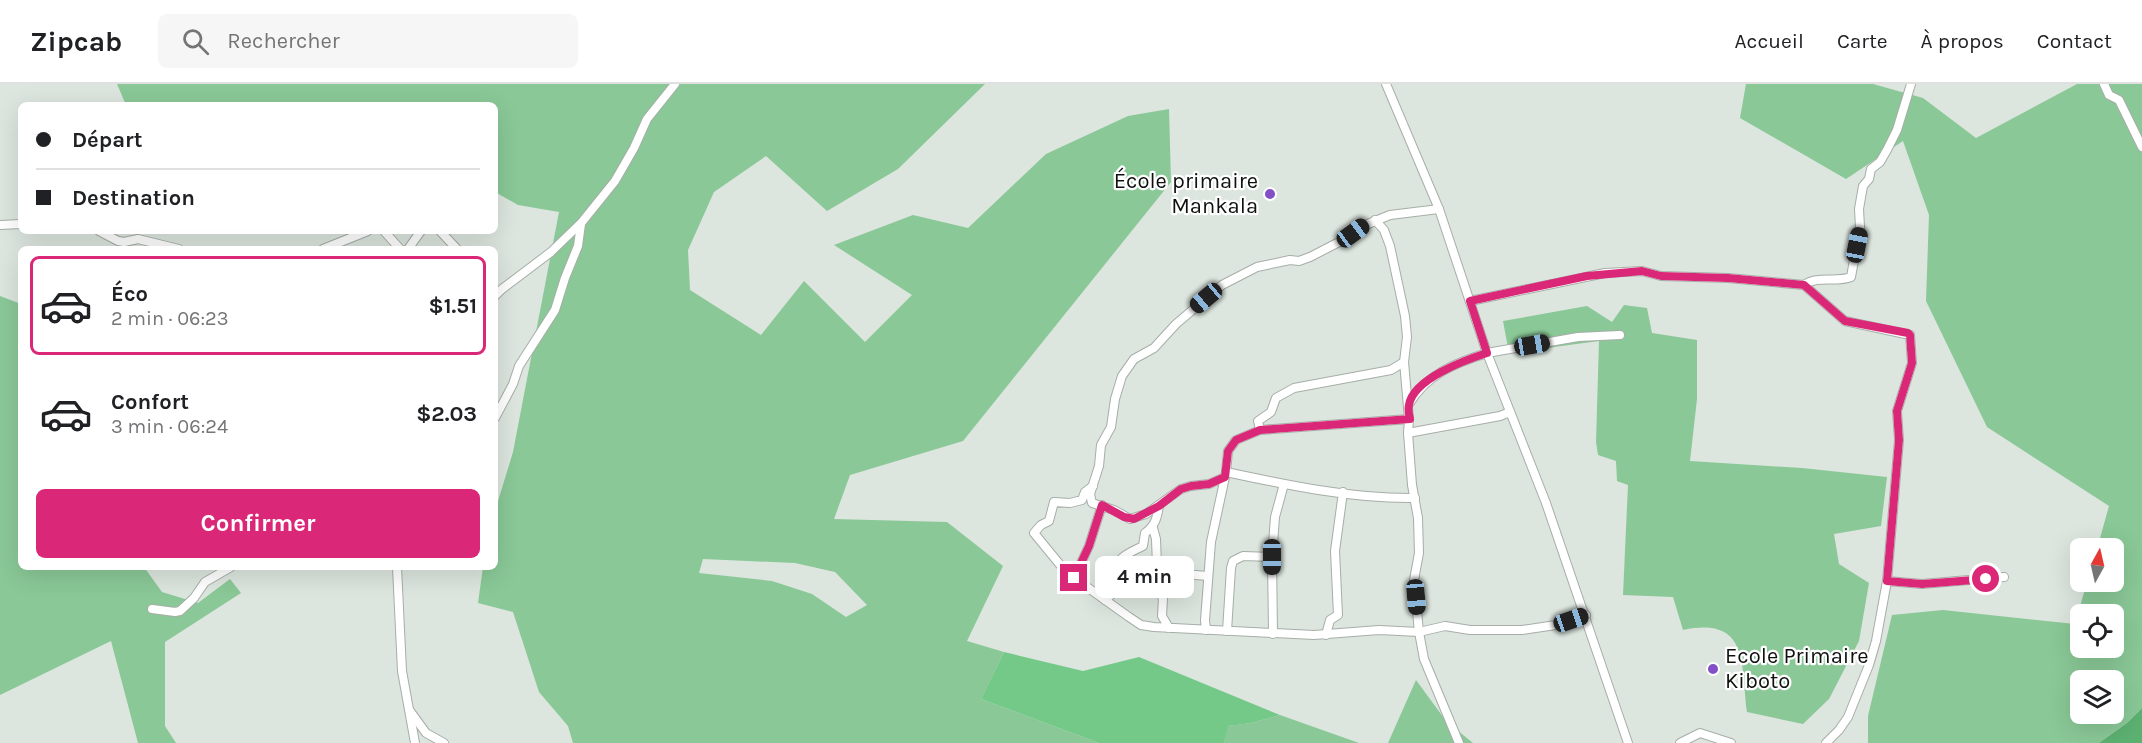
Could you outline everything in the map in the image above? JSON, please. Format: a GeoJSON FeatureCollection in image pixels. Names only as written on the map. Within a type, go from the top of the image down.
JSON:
{"type":"FeatureCollection","features":[{"type":"Feature","properties":{"kind":"street"},"geometry":{"type":"LineString","coordinates":[[498,294],[551,252],[582,222],[615,180],[634,148],[646,119],[675,84]]}},
{"type":"Feature","properties":{"kind":"street"},"geometry":{"type":"LineString","coordinates":[[1386,84],[1439,209],[1487,353],[1546,503],[1586,615],[1628,743]]}},
{"type":"Feature","properties":{"kind":"street"},"geometry":{"type":"LineString","coordinates":[[1804,285],[1810,280],[1843,280],[1851,277],[1860,227],[1859,209],[1863,186],[1869,179],[1871,169],[1880,162],[1897,130],[1911,84]]}},
{"type":"Feature","properties":{"kind":"street"},"geometry":{"type":"LineString","coordinates":[[2104,84],[2109,95],[2119,100],[2142,147]]}},
{"type":"Feature","properties":{"kind":"street"},"geometry":{"type":"LineString","coordinates":[[1415,498],[1391,499],[1226,474],[1209,484],[1181,489],[1146,514],[1130,519],[1092,502],[1090,494],[1095,482],[1101,445],[1111,427],[1115,399],[1122,376],[1134,359],[1154,348],[1176,324],[1222,285],[1257,267],[1290,260],[1299,261],[1310,257],[1375,220],[1390,215],[1439,209]]}},
{"type":"Feature","properties":{"kind":"street"},"geometry":{"type":"LineString","coordinates":[[1375,220],[1384,230],[1390,246],[1405,316],[1407,337],[1404,362],[1410,419],[1407,434],[1419,553],[1414,580],[1419,632],[1424,659],[1459,743]]}},
{"type":"Feature","properties":{"kind":"street"},"geometry":{"type":"LineString","coordinates":[[498,412],[513,384],[519,366],[555,310],[578,246],[582,222]]}},
{"type":"Feature","properties":{"kind":"street"},"geometry":{"type":"LineString","coordinates":[[0,225],[18,224]]}},
{"type":"Feature","properties":{"kind":"street"},"geometry":{"type":"LineString","coordinates":[[105,234],[118,241],[145,240],[167,246]]}},
{"type":"Feature","properties":{"kind":"street"},"geometry":{"type":"LineString","coordinates":[[330,246],[360,234]]}},
{"type":"Feature","properties":{"kind":"street"},"geometry":{"type":"LineString","coordinates":[[387,234],[397,246]]}},
{"type":"Feature","properties":{"kind":"street"},"geometry":{"type":"LineString","coordinates":[[443,234],[454,246]]}},
{"type":"Feature","properties":{"kind":"street"},"geometry":{"type":"LineString","coordinates":[[1470,301],[1570,280],[1642,271],[1661,276],[1728,278],[1804,285],[1845,321],[1910,335],[1912,363],[1897,411],[1899,440],[1887,581],[1876,641],[1848,717],[1826,743]]}},
{"type":"Feature","properties":{"kind":"street"},"geometry":{"type":"LineString","coordinates":[[1409,404],[1423,384],[1437,374],[1487,353],[1578,337],[1620,335]]}},
{"type":"Feature","properties":{"kind":"street"},"geometry":{"type":"LineString","coordinates":[[1260,430],[1258,422],[1271,412],[1276,398],[1294,388],[1391,370],[1404,362]]}},
{"type":"Feature","properties":{"kind":"street"},"geometry":{"type":"LineString","coordinates":[[1407,434],[1500,416],[1510,412]]}},
{"type":"Feature","properties":{"kind":"street"},"geometry":{"type":"LineString","coordinates":[[1206,630],[1211,542],[1226,474],[1228,451],[1236,440],[1260,430],[1410,419]]}},
{"type":"Feature","properties":{"kind":"street"},"geometry":{"type":"LineString","coordinates":[[1095,482],[1085,492],[1082,500],[1054,502],[1049,521],[1041,525],[1034,533],[1066,572],[1141,625],[1272,634],[1326,635],[1379,630],[1419,632],[1445,626],[1470,630],[1522,630],[1556,625],[1586,615]]}},
{"type":"Feature","properties":{"kind":"street"},"geometry":{"type":"LineString","coordinates":[[1272,634],[1272,557],[1275,517],[1284,484]]}},
{"type":"Feature","properties":{"kind":"street"},"geometry":{"type":"LineString","coordinates":[[1326,635],[1330,620],[1338,615],[1335,551],[1343,492]]}},
{"type":"Feature","properties":{"kind":"street"},"geometry":{"type":"LineString","coordinates":[[1074,578],[1089,546],[1102,505]]}},
{"type":"Feature","properties":{"kind":"street"},"geometry":{"type":"LineString","coordinates":[[1159,506],[1153,528],[1159,569],[1208,576]]}},
{"type":"Feature","properties":{"kind":"street"},"geometry":{"type":"LineString","coordinates":[[1105,600],[1117,590],[1114,573],[1122,556],[1143,546],[1145,533],[1153,528]]}},
{"type":"Feature","properties":{"kind":"street"},"geometry":{"type":"LineString","coordinates":[[1227,631],[1233,561],[1243,556],[1272,557]]}},
{"type":"Feature","properties":{"kind":"street"},"geometry":{"type":"LineString","coordinates":[[152,609],[180,611],[194,598],[206,581],[226,570]]}},
{"type":"Feature","properties":{"kind":"street"},"geometry":{"type":"LineString","coordinates":[[397,570],[402,671],[415,743]]}},
{"type":"Feature","properties":{"kind":"street"},"geometry":{"type":"LineString","coordinates":[[399,582],[401,570]]}},
{"type":"Feature","properties":{"kind":"street"},"geometry":{"type":"LineString","coordinates":[[1164,570],[1159,593],[1163,598],[1163,620],[1169,628]]}},
{"type":"Feature","properties":{"kind":"street"},"geometry":{"type":"LineString","coordinates":[[1887,581],[1922,584],[2004,577]]}},
{"type":"Feature","properties":{"kind":"street"},"geometry":{"type":"LineString","coordinates":[[408,707],[426,733],[444,743]]}},
{"type":"Feature","properties":{"kind":"street"},"geometry":{"type":"LineString","coordinates":[[1680,743],[1700,733],[1731,743]]}},
{"type":"Feature","properties":{"kind":"shaded area"},"geometry":{"type":"Polygon","coordinates":[[[117,84],[985,84],[898,169],[827,211],[766,156],[714,192],[688,250],[690,290],[761,335],[804,281],[865,342],[912,295],[834,245],[913,215],[968,228],[1046,154],[1128,116],[1169,109],[1171,182],[963,441],[850,475],[834,519],[947,522],[1003,566],[967,641],[1004,652],[981,699],[1099,743],[573,743],[568,726],[539,692],[513,612],[478,603],[483,570],[498,570],[498,501],[513,452],[559,212],[518,205],[498,194],[498,102],[125,102],[117,84]],[[703,559],[699,573],[772,581],[812,594],[846,617],[867,605],[835,572],[795,563],[703,559]]]}},
{"type":"Feature","properties":{"kind":"shaded area"},"geometry":{"type":"Polygon","coordinates":[[[1746,84],[1873,84],[1923,98],[1976,138],[2077,84],[2142,84],[2142,708],[2127,723],[2099,743],[1868,743],[1868,716],[1892,615],[1943,610],[2070,623],[2070,658],[2124,658],[2124,604],[2081,604],[2084,592],[2124,592],[2124,538],[2100,538],[2109,506],[1987,427],[1926,301],[1929,215],[1903,141],[1846,179],[1740,118],[1746,84]]]}},
{"type":"Feature","properties":{"kind":"shaded area"},"geometry":{"type":"Polygon","coordinates":[[[0,296],[18,303],[18,570],[146,570],[162,592],[198,603],[230,579],[241,593],[165,642],[165,726],[176,743],[138,743],[111,641],[0,695],[0,296]]]}},
{"type":"Feature","properties":{"kind":"shaded area"},"geometry":{"type":"Polygon","coordinates":[[[1624,305],[1647,308],[1652,333],[1697,340],[1697,399],[1690,461],[1802,468],[1887,477],[1881,526],[1834,534],[1839,564],[1869,583],[1859,641],[1829,699],[1803,724],[1747,712],[1742,661],[1731,637],[1720,630],[1704,628],[1683,630],[1673,597],[1623,595],[1628,485],[1617,481],[1616,461],[1598,455],[1596,442],[1599,341],[1509,353],[1503,321],[1587,306],[1612,322],[1624,305]]]}},
{"type":"Feature","properties":{"kind":"shaded area"},"geometry":{"type":"Polygon","coordinates":[[[1004,652],[1083,671],[1139,657],[1280,715],[1251,723],[1228,726],[1224,743],[1099,743],[981,699],[1004,652]]]}},
{"type":"Feature","properties":{"kind":"shaded area"},"geometry":{"type":"Polygon","coordinates":[[[1416,680],[1446,721],[1473,743],[1388,743],[1416,680]]]}},
{"type":"Feature","properties":{"kind":"shaded area"},"geometry":{"type":"Polygon","coordinates":[[[2142,708],[2142,743],[2099,743],[2127,723],[2142,708]]]}},
{"type":"Feature","properties":{"kind":"shaded area"},"geometry":{"type":"Polygon","coordinates":[[[1280,715],[1359,743],[1224,743],[1227,726],[1251,723],[1280,715]]]}},
{"type":"Feature","properties":{"kind":"place","name":"École primaire Mankala"},"geometry":{"type":"Point","coordinates":[1270,194]}},
{"type":"Feature","properties":{"kind":"place","name":"Ecole Primaire Kiboto"},"geometry":{"type":"Point","coordinates":[1713,669]}},
{"type":"Feature","properties":{"kind":"route"},"geometry":{"type":"LineString","coordinates":[[1074,578],[1089,546],[1102,505],[1124,517],[1134,519],[1166,502],[1181,489],[1217,482],[1225,477],[1228,451],[1236,440],[1260,430],[1410,419],[1409,404],[1423,384],[1437,374],[1487,353],[1470,301],[1587,276],[1642,271],[1661,276],[1728,278],[1804,285],[1808,286],[1845,321],[1908,333],[1912,363],[1897,411],[1899,440],[1887,581],[1922,584],[1986,579]]}}]}
